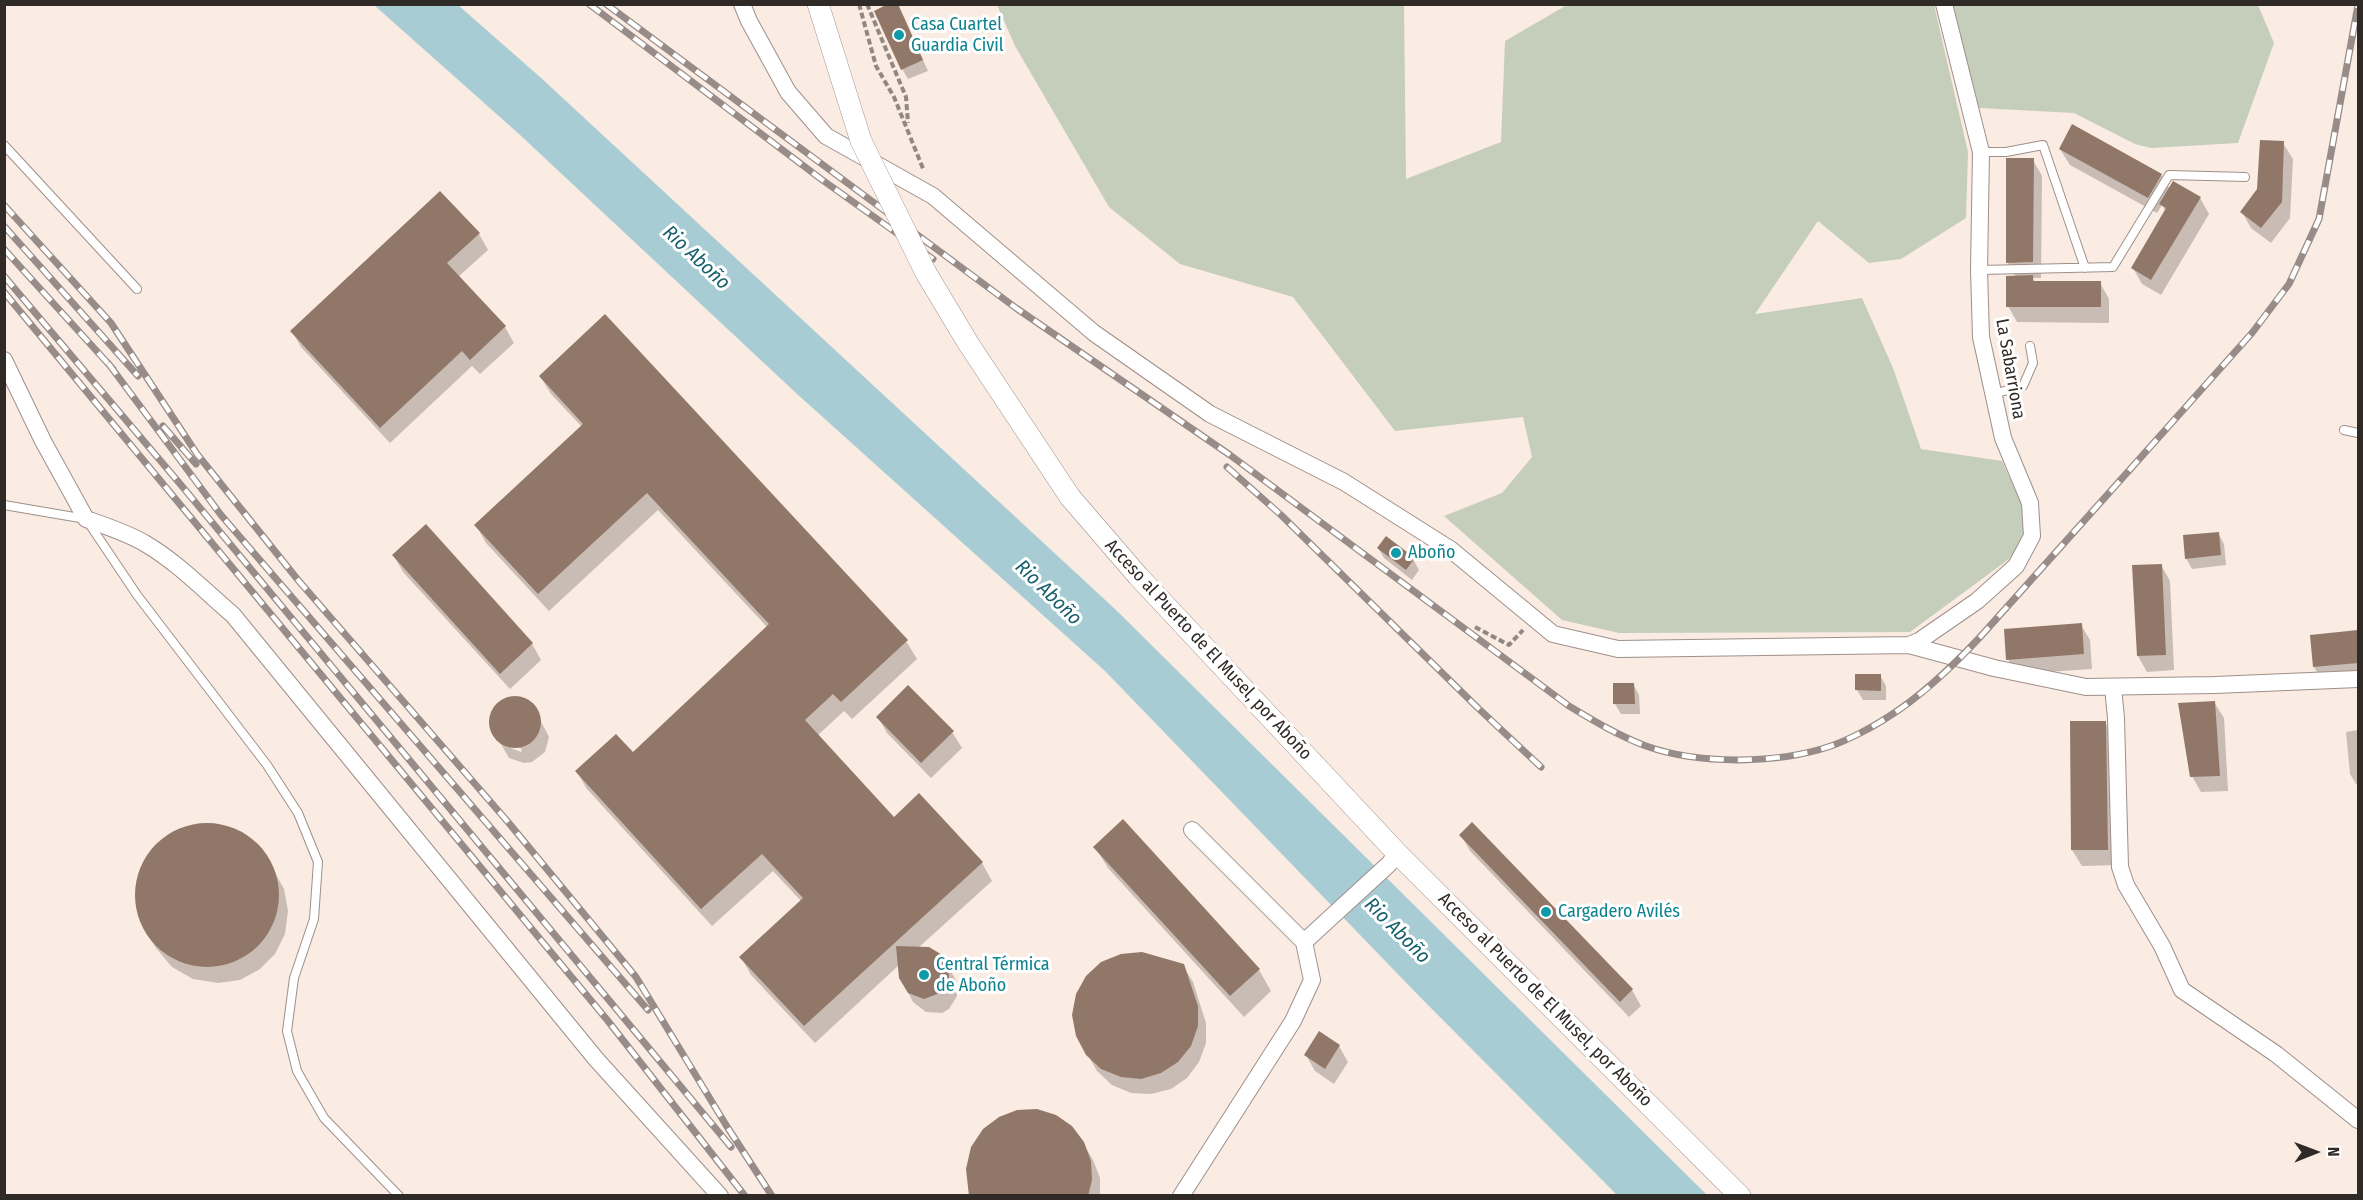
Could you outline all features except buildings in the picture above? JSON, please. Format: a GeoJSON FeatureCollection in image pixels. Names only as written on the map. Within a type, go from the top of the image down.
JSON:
{"type":"FeatureCollection","features":[{"type":"Feature","properties":{"kind":"street"},"geometry":{"type":"LineString","coordinates":[[742,4],[788,92],[826,136],[933,196],[1104,339],[1210,414],[1344,482],[1450,549],[1553,634],[1618,649],[1909,645],[1994,668],[2086,687],[2358,679]]}},
{"type":"Feature","properties":{"kind":"street","name":"Acceso al Puerto de El Musel, por Aboño"},"geometry":{"type":"LineString","coordinates":[[818,4],[861,141],[926,273],[974,352],[1070,497],[1138,576],[1393,858],[1740,1196]]}},
{"type":"Feature","properties":{"kind":"street","name":"La Sabarriona"},"geometry":{"type":"LineString","coordinates":[[1909,645],[1919,641],[1977,601],[2016,566],[2032,536],[2030,504],[2003,438],[1981,337],[1978,270],[1981,152],[1944,4]]}},
{"type":"Feature","properties":{"kind":"street"},"geometry":{"type":"LineString","coordinates":[[4,360],[86,519],[146,544],[185,573],[233,615],[596,1059],[720,1196]]}},
{"type":"Feature","properties":{"kind":"street"},"geometry":{"type":"LineString","coordinates":[[2113,687],[2120,867],[2126,885],[2162,946],[2182,990],[2276,1054],[2358,1120]]}},
{"type":"Feature","properties":{"kind":"street"},"geometry":{"type":"LineString","coordinates":[[1181,1196],[1293,1021],[1312,980],[1304,942],[1192,830]]}},
{"type":"Feature","properties":{"kind":"street"},"geometry":{"type":"LineString","coordinates":[[1304,942],[1393,858]]}},
{"type":"Feature","properties":{"kind":"lane"},"geometry":{"type":"LineString","coordinates":[[4,145],[137,290]]}},
{"type":"Feature","properties":{"kind":"lane"},"geometry":{"type":"LineString","coordinates":[[1981,152],[2006,152],[2043,145],[2085,268]]}},
{"type":"Feature","properties":{"kind":"lane"},"geometry":{"type":"LineString","coordinates":[[1978,270],[2113,267],[2169,175],[2245,177]]}},
{"type":"Feature","properties":{"kind":"lane"},"geometry":{"type":"LineString","coordinates":[[1993,393],[2024,386],[2033,363],[2030,346]]}},
{"type":"Feature","properties":{"kind":"lane"},"geometry":{"type":"LineString","coordinates":[[2344,430],[2358,433]]}},
{"type":"Feature","properties":{"kind":"lane"},"geometry":{"type":"LineString","coordinates":[[4,505],[86,519],[137,594],[267,765],[298,813],[318,862],[314,919],[294,978],[287,1031],[297,1071],[324,1118],[399,1196]]}},
{"type":"Feature","properties":{"kind":"path"},"geometry":{"type":"LineString","coordinates":[[867,4],[906,98],[908,127]]}},
{"type":"Feature","properties":{"kind":"path"},"geometry":{"type":"LineString","coordinates":[[859,5],[876,66],[908,127],[933,196]]}},
{"type":"Feature","properties":{"kind":"path"},"geometry":{"type":"LineString","coordinates":[[1475,627],[1509,645],[1533,618]]}},
{"type":"Feature","properties":{"kind":"green space"},"geometry":{"type":"Polygon","coordinates":[[[997,5],[1404,5],[1406,179],[1501,142],[1505,41],[1567,5],[1934,5],[1968,152],[1966,218],[1901,259],[1869,263],[1818,221],[1755,314],[1862,298],[1893,368],[1921,449],[2002,461],[2022,505],[2024,537],[2009,559],[1910,632],[1619,633],[1562,620],[1444,516],[1502,493],[1532,457],[1523,417],[1395,431],[1293,297],[1180,264],[1109,207],[1015,46],[997,5]]]}},
{"type":"Feature","properties":{"kind":"green space"},"geometry":{"type":"Polygon","coordinates":[[[1952,5],[2258,5],[2274,43],[2238,143],[2151,148],[2135,144],[2074,113],[1979,108],[1952,5]]]}},
{"type":"Feature","properties":{"kind":"water","name":"Rio Aboño"},"geometry":{"type":"Polygon","coordinates":[[[374,5],[458,5],[540,77],[1116,610],[1707,1195],[1617,1195],[1420,997],[1105,671],[796,393],[519,134],[374,5]]]}},
{"type":"Feature","properties":{"kind":"railway"},"geometry":{"type":"LineString","coordinates":[[589,4],[821,179],[933,259]]}},
{"type":"Feature","properties":{"kind":"railway"},"geometry":{"type":"LineString","coordinates":[[606,4],[1016,308],[1230,455],[1569,706],[1616,733],[1646,746],[1690,757],[1738,760],[1787,756],[1831,746],[1882,721],[1925,690],[1981,636],[2252,333],[2289,284],[2319,219],[2358,5]]}},
{"type":"Feature","properties":{"kind":"railway"},"geometry":{"type":"LineString","coordinates":[[4,205],[111,323],[197,454],[298,580],[508,822],[636,977],[772,1196]]}},
{"type":"Feature","properties":{"kind":"railway"},"geometry":{"type":"LineString","coordinates":[[4,226],[138,376]]}},
{"type":"Feature","properties":{"kind":"railway"},"geometry":{"type":"LineString","coordinates":[[4,249],[113,369]]}},
{"type":"Feature","properties":{"kind":"railway"},"geometry":{"type":"LineString","coordinates":[[4,276],[181,485],[731,1147]]}},
{"type":"Feature","properties":{"kind":"railway"},"geometry":{"type":"LineString","coordinates":[[4,292],[608,1021],[745,1196]]}},
{"type":"Feature","properties":{"kind":"railway"},"geometry":{"type":"LineString","coordinates":[[108,363],[221,515],[648,1010]]}},
{"type":"Feature","properties":{"kind":"railway"},"geometry":{"type":"LineString","coordinates":[[163,426],[196,464]]}},
{"type":"Feature","properties":{"kind":"railway"},"geometry":{"type":"LineString","coordinates":[[1227,467],[1281,515],[1541,767]]}},
{"type":"Feature","properties":{"kind":"place","name":"Casa Cuartel Guardia Civil"},"geometry":{"type":"Point","coordinates":[899,35]}},
{"type":"Feature","properties":{"kind":"place","name":"Aboño"},"geometry":{"type":"Point","coordinates":[1396,553]}},
{"type":"Feature","properties":{"kind":"place","name":"Cargadero Avilés"},"geometry":{"type":"Point","coordinates":[1546,912]}},
{"type":"Feature","properties":{"kind":"place","name":"Central Térmica de Aboño"},"geometry":{"type":"Point","coordinates":[924,975]}}]}
